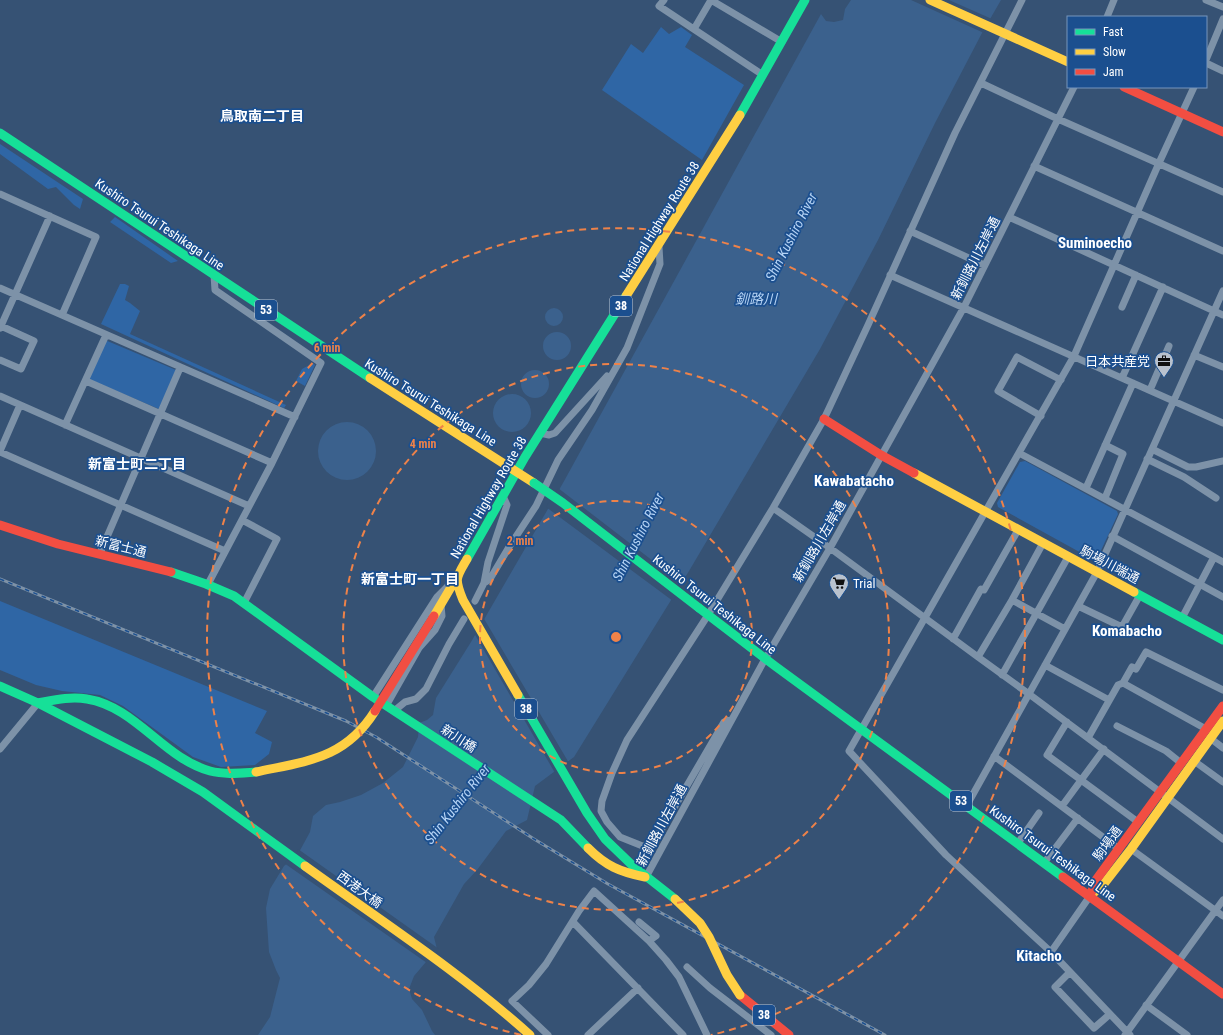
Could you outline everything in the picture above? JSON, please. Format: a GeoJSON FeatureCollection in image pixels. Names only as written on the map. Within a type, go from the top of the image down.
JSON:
{"type":"FeatureCollection","features":[{"type":"Feature","properties":{"kind":"main road","name":"National Highway Route 38"},"geometry":{"type":"LineString","coordinates":[[789,1035],[740,995],[727,975],[709,937],[700,923],[675,899],[646,877],[605,839],[582,805],[468,616],[458,588],[457,577],[516,472],[751,98],[805,0]]}},
{"type":"Feature","properties":{"kind":"main road"},"geometry":{"type":"LineString","coordinates":[[930,0],[1067,62]]}},
{"type":"Feature","properties":{"kind":"main road"},"geometry":{"type":"LineString","coordinates":[[1126,88],[1223,132]]}},
{"type":"Feature","properties":{"kind":"main road","name":"Kushiro Tsurui Teshikaga Line"},"geometry":{"type":"LineString","coordinates":[[0,133],[359,371],[451,429],[563,503],[765,659],[1223,994]]}},
{"type":"Feature","properties":{"kind":"main road","name":"駒場川端通"},"geometry":{"type":"LineString","coordinates":[[824,419],[881,456],[1223,640]]}},
{"type":"Feature","properties":{"kind":"main road","name":"新富士通"},"geometry":{"type":"LineString","coordinates":[[0,525],[33,536],[186,576],[208,584],[234,596],[373,697]]}},
{"type":"Feature","properties":{"kind":"main road"},"geometry":{"type":"LineString","coordinates":[[38,703],[67,698],[92,700],[109,705],[125,715],[171,751],[196,765],[222,773],[240,774],[256,772],[316,759],[332,753],[346,744],[367,724],[457,577]]}},
{"type":"Feature","properties":{"kind":"main road","name":"西港大橋"},"geometry":{"type":"LineString","coordinates":[[0,686],[38,703],[152,762],[203,792],[465,980],[530,1035]]}},
{"type":"Feature","properties":{"kind":"main road","name":"新川橋"},"geometry":{"type":"LineString","coordinates":[[373,697],[561,820],[572,828],[595,856],[603,863],[616,870],[646,877]]}},
{"type":"Feature","properties":{"kind":"main road","name":"駒場通"},"geometry":{"type":"LineString","coordinates":[[1090,896],[1103,885],[1131,849],[1181,763],[1223,706]]}},
{"type":"Feature","properties":{"kind":"main road","name":"駒場通"},"geometry":{"type":"LineString","coordinates":[[1090,896],[1096,880],[1138,822],[1194,761],[1223,721]]}},
{"type":"Feature","properties":{"kind":"street"},"geometry":{"type":"LineString","coordinates":[[664,0],[659,6],[763,75]]}},
{"type":"Feature","properties":{"kind":"street"},"geometry":{"type":"LineString","coordinates":[[694,29],[711,0],[782,42]]}},
{"type":"Feature","properties":{"kind":"street"},"geometry":{"type":"LineString","coordinates":[[732,719],[724,722],[650,849],[620,837],[607,822],[601,811],[605,791],[627,740],[708,615],[773,508],[824,419],[955,133],[1022,0]]}},
{"type":"Feature","properties":{"kind":"street"},"geometry":{"type":"LineString","coordinates":[[1105,0],[1113,2],[1107,16]]}},
{"type":"Feature","properties":{"kind":"street"},"geometry":{"type":"LineString","coordinates":[[1206,0],[1223,7]]}},
{"type":"Feature","properties":{"kind":"street"},"geometry":{"type":"LineString","coordinates":[[1207,59],[1223,19]]}},
{"type":"Feature","properties":{"kind":"street"},"geometry":{"type":"LineString","coordinates":[[1207,63],[1223,71]]}},
{"type":"Feature","properties":{"kind":"street"},"geometry":{"type":"LineString","coordinates":[[981,83],[1058,119],[1223,192]]}},
{"type":"Feature","properties":{"kind":"street","name":"新釧路川左岸通"},"geometry":{"type":"LineString","coordinates":[[646,877],[765,659],[830,548],[964,307],[1074,88]]}},
{"type":"Feature","properties":{"kind":"street"},"geometry":{"type":"LineString","coordinates":[[1194,88],[1074,356],[849,751],[946,854],[1051,952],[1128,1034],[1146,1005],[1223,900]]}},
{"type":"Feature","properties":{"kind":"street"},"geometry":{"type":"LineString","coordinates":[[1034,166],[1223,251]]}},
{"type":"Feature","properties":{"kind":"street"},"geometry":{"type":"LineString","coordinates":[[0,194],[96,237],[62,315]]}},
{"type":"Feature","properties":{"kind":"street"},"geometry":{"type":"LineString","coordinates":[[0,360],[22,369],[34,342],[0,327],[50,216]]}},
{"type":"Feature","properties":{"kind":"street"},"geometry":{"type":"LineString","coordinates":[[1009,217],[1223,315]]}},
{"type":"Feature","properties":{"kind":"street"},"geometry":{"type":"LineString","coordinates":[[910,231],[984,265]]}},
{"type":"Feature","properties":{"kind":"street"},"geometry":{"type":"LineString","coordinates":[[484,584],[490,579],[536,506],[558,460],[592,410],[627,348],[660,264],[659,245]]}},
{"type":"Feature","properties":{"kind":"street"},"geometry":{"type":"LineString","coordinates":[[208,584],[272,463],[321,363],[215,290],[214,275]]}},
{"type":"Feature","properties":{"kind":"street"},"geometry":{"type":"LineString","coordinates":[[890,275],[1223,423]]}},
{"type":"Feature","properties":{"kind":"street"},"geometry":{"type":"LineString","coordinates":[[1122,306],[1136,275]]}},
{"type":"Feature","properties":{"kind":"street"},"geometry":{"type":"LineString","coordinates":[[1122,378],[1163,287]]}},
{"type":"Feature","properties":{"kind":"street"},"geometry":{"type":"LineString","coordinates":[[0,288],[295,417]]}},
{"type":"Feature","properties":{"kind":"street"},"geometry":{"type":"LineString","coordinates":[[967,806],[1097,572],[1223,291]]}},
{"type":"Feature","properties":{"kind":"street"},"geometry":{"type":"LineString","coordinates":[[65,425],[106,334]]}},
{"type":"Feature","properties":{"kind":"street"},"geometry":{"type":"LineString","coordinates":[[1150,390],[1169,346]]}},
{"type":"Feature","properties":{"kind":"street"},"geometry":{"type":"LineString","coordinates":[[1194,355],[1223,367]]}},
{"type":"Feature","properties":{"kind":"street"},"geometry":{"type":"LineString","coordinates":[[1041,416],[998,391],[1017,357],[1061,380]]}},
{"type":"Feature","properties":{"kind":"street"},"geometry":{"type":"LineString","coordinates":[[540,433],[549,435],[555,433],[615,367]]}},
{"type":"Feature","properties":{"kind":"street"},"geometry":{"type":"LineString","coordinates":[[100,553],[180,368]]}},
{"type":"Feature","properties":{"kind":"street"},"geometry":{"type":"LineString","coordinates":[[86,381],[272,463]]}},
{"type":"Feature","properties":{"kind":"street"},"geometry":{"type":"LineString","coordinates":[[1086,488],[1133,383]]}},
{"type":"Feature","properties":{"kind":"street"},"geometry":{"type":"LineString","coordinates":[[0,396],[249,506]]}},
{"type":"Feature","properties":{"kind":"street"},"geometry":{"type":"LineString","coordinates":[[20,405],[0,452],[225,551]]}},
{"type":"Feature","properties":{"kind":"street"},"geometry":{"type":"LineString","coordinates":[[1105,446],[1123,454],[1105,498]]}},
{"type":"Feature","properties":{"kind":"street"},"geometry":{"type":"LineString","coordinates":[[1152,449],[1188,467],[1196,467],[1223,461]]}},
{"type":"Feature","properties":{"kind":"street"},"geometry":{"type":"LineString","coordinates":[[1019,453],[1223,562]]}},
{"type":"Feature","properties":{"kind":"street"},"geometry":{"type":"LineString","coordinates":[[1147,459],[1184,477],[1216,498]]}},
{"type":"Feature","properties":{"kind":"street"},"geometry":{"type":"LineString","coordinates":[[1184,477],[1188,467]]}},
{"type":"Feature","properties":{"kind":"street"},"geometry":{"type":"LineString","coordinates":[[475,601],[484,584],[488,562],[507,505],[503,496]]}},
{"type":"Feature","properties":{"kind":"street"},"geometry":{"type":"LineString","coordinates":[[773,508],[830,548],[978,658],[1030,694],[1223,838]]}},
{"type":"Feature","properties":{"kind":"street"},"geometry":{"type":"LineString","coordinates":[[242,520],[277,539],[244,603]]}},
{"type":"Feature","properties":{"kind":"street"},"geometry":{"type":"LineString","coordinates":[[953,639],[981,589],[984,590],[1018,530]]}},
{"type":"Feature","properties":{"kind":"street"},"geometry":{"type":"LineString","coordinates":[[1112,536],[1223,598]]}},
{"type":"Feature","properties":{"kind":"street"},"geometry":{"type":"LineString","coordinates":[[978,658],[1043,543]]}},
{"type":"Feature","properties":{"kind":"street"},"geometry":{"type":"LineString","coordinates":[[1002,675],[1068,557]]}},
{"type":"Feature","properties":{"kind":"street"},"geometry":{"type":"LineString","coordinates":[[1182,618],[1214,557]]}},
{"type":"Feature","properties":{"kind":"street"},"geometry":{"type":"LineString","coordinates":[[373,697],[437,597],[457,577]]}},
{"type":"Feature","properties":{"kind":"street"},"geometry":{"type":"LineString","coordinates":[[1078,606],[1122,627],[1140,595]]}},
{"type":"Feature","properties":{"kind":"street"},"geometry":{"type":"LineString","coordinates":[[1012,600],[1066,629]]}},
{"type":"Feature","properties":{"kind":"street"},"geometry":{"type":"LineString","coordinates":[[386,706],[419,648],[435,630],[442,616],[441,605]]}},
{"type":"Feature","properties":{"kind":"street"},"geometry":{"type":"LineString","coordinates":[[394,711],[405,702],[416,698],[426,689],[449,644],[468,616]]}},
{"type":"Feature","properties":{"kind":"street"},"geometry":{"type":"LineString","coordinates":[[1088,738],[1118,685],[1123,683],[1132,667],[1136,669],[1146,652],[1223,690]]}},
{"type":"Feature","properties":{"kind":"street"},"geometry":{"type":"LineString","coordinates":[[1045,665],[1109,700]]}},
{"type":"Feature","properties":{"kind":"street"},"geometry":{"type":"LineString","coordinates":[[1123,683],[1206,729]]}},
{"type":"Feature","properties":{"kind":"street"},"geometry":{"type":"LineString","coordinates":[[0,749],[38,703]]}},
{"type":"Feature","properties":{"kind":"street"},"geometry":{"type":"LineString","coordinates":[[1067,722],[1047,755],[1138,822]]}},
{"type":"Feature","properties":{"kind":"street"},"geometry":{"type":"LineString","coordinates":[[1117,726],[1166,751],[1181,763]]}},
{"type":"Feature","properties":{"kind":"street"},"geometry":{"type":"LineString","coordinates":[[1210,738],[1223,748]]}},
{"type":"Feature","properties":{"kind":"street"},"geometry":{"type":"LineString","coordinates":[[1062,806],[1104,750]]}},
{"type":"Feature","properties":{"kind":"street"},"geometry":{"type":"LineString","coordinates":[[994,756],[1119,848]]}},
{"type":"Feature","properties":{"kind":"street"},"geometry":{"type":"LineString","coordinates":[[1194,761],[1223,782]]}},
{"type":"Feature","properties":{"kind":"street"},"geometry":{"type":"LineString","coordinates":[[1018,843],[1039,813]]}},
{"type":"Feature","properties":{"kind":"street"},"geometry":{"type":"LineString","coordinates":[[1044,863],[1078,818]]}},
{"type":"Feature","properties":{"kind":"street"},"geometry":{"type":"LineString","coordinates":[[1131,849],[1223,916]]}},
{"type":"Feature","properties":{"kind":"street"},"geometry":{"type":"LineString","coordinates":[[548,1035],[512,1001],[529,985],[546,964],[579,911],[594,891],[649,942],[666,960],[679,977],[707,1035]]}},
{"type":"Feature","properties":{"kind":"street"},"geometry":{"type":"LineString","coordinates":[[1051,952],[1090,896]]}},
{"type":"Feature","properties":{"kind":"street"},"geometry":{"type":"LineString","coordinates":[[573,922],[683,1035]]}},
{"type":"Feature","properties":{"kind":"street"},"geometry":{"type":"LineString","coordinates":[[639,922],[656,936],[649,942]]}},
{"type":"Feature","properties":{"kind":"street"},"geometry":{"type":"LineString","coordinates":[[688,967],[710,988],[767,1034]]}},
{"type":"Feature","properties":{"kind":"street"},"geometry":{"type":"LineString","coordinates":[[1070,972],[1055,987],[1094,1028],[1110,1014]]}},
{"type":"Feature","properties":{"kind":"street"},"geometry":{"type":"LineString","coordinates":[[588,1035],[638,988]]}},
{"type":"Feature","properties":{"kind":"street"},"geometry":{"type":"LineString","coordinates":[[1146,1005],[1187,1035]]}},
{"type":"Feature","properties":{"kind":"shaded area"},"geometry":{"type":"Polygon","coordinates":[[[661,27],[669,34],[681,27],[692,35],[685,47],[744,85],[702,160],[602,90],[631,44],[643,53],[661,27]]]}},
{"type":"Feature","properties":{"kind":"shaded area"},"geometry":{"type":"Polygon","coordinates":[[[0,144],[83,199],[80,209],[56,187],[48,189],[0,154],[0,144]]]}},
{"type":"Feature","properties":{"kind":"shaded area"},"geometry":{"type":"Polygon","coordinates":[[[115,217],[178,261],[171,263],[110,222],[115,217]]]}},
{"type":"Feature","properties":{"kind":"shaded area"},"geometry":{"type":"Polygon","coordinates":[[[120,284],[129,286],[125,300],[140,311],[130,334],[286,405],[284,408],[101,324],[120,284]]]}},
{"type":"Feature","properties":{"kind":"shaded area"},"geometry":{"type":"Polygon","coordinates":[[[105,340],[176,370],[159,409],[88,379],[105,340]]]}},
{"type":"Feature","properties":{"kind":"shaded area"},"geometry":{"type":"Polygon","coordinates":[[[313,363],[315,365],[305,386],[296,381],[302,369],[313,363]]]}},
{"type":"Feature","properties":{"kind":"shaded area"},"geometry":{"type":"Polygon","coordinates":[[[1025,461],[1117,511],[1118,514],[1097,559],[1094,560],[998,507],[997,503],[1020,462],[1025,461]]]}},
{"type":"Feature","properties":{"kind":"shaded area"},"geometry":{"type":"Polygon","coordinates":[[[0,601],[267,711],[255,733],[272,742],[269,754],[255,765],[221,767],[193,757],[123,706],[100,695],[62,691],[36,685],[0,670],[0,601]]]}},
{"type":"Feature","properties":{"kind":"water","name":"釧路川"},"geometry":{"type":"Polygon","coordinates":[[[851,0],[1001,0],[935,123],[878,240],[820,349],[689,571],[574,757],[535,786],[527,820],[506,831],[477,870],[464,884],[434,937],[437,949],[414,976],[409,989],[412,999],[422,1010],[435,1035],[258,1035],[270,1017],[280,978],[269,952],[266,908],[270,889],[284,866],[298,854],[310,832],[313,816],[326,805],[361,795],[383,783],[403,767],[418,737],[419,723],[427,720],[433,715],[436,698],[471,642],[563,483],[821,14],[826,21],[834,22],[843,20],[845,9],[851,0]]]}},
{"type":"Feature","properties":{"kind":"water"},"geometry":{"type":"Polygon","coordinates":[[[554,308],[560,311],[563,317],[560,323],[554,326],[548,323],[545,317],[548,311],[554,308]]]}},
{"type":"Feature","properties":{"kind":"water"},"geometry":{"type":"Polygon","coordinates":[[[557,332],[567,336],[571,346],[567,356],[557,360],[547,356],[543,346],[547,336],[557,332]]]}},
{"type":"Feature","properties":{"kind":"water"},"geometry":{"type":"Polygon","coordinates":[[[535,370],[541,371],[545,374],[548,378],[548,390],[545,394],[541,397],[535,398],[529,397],[525,394],[522,390],[521,384],[522,378],[525,374],[529,371],[535,370]]]}},
{"type":"Feature","properties":{"kind":"water"},"geometry":{"type":"Polygon","coordinates":[[[508,394],[516,394],[526,399],[530,406],[530,420],[526,427],[516,432],[508,432],[498,427],[496,424],[493,417],[493,409],[498,399],[501,397],[508,394]]]}},
{"type":"Feature","properties":{"kind":"water"},"geometry":{"type":"Polygon","coordinates":[[[347,422],[363,427],[371,435],[376,451],[371,467],[363,475],[347,480],[331,475],[323,467],[318,451],[323,435],[331,427],[347,422]]]}},
{"type":"Feature","properties":{"kind":"pier"},"geometry":{"type":"Polygon","coordinates":[[[911,0],[949,0],[992,19],[984,33],[911,0]]]}},
{"type":"Feature","properties":{"kind":"pier"},"geometry":{"type":"Polygon","coordinates":[[[558,488],[683,584],[673,601],[546,507],[558,488]]]}},
{"type":"Feature","properties":{"kind":"pier"},"geometry":{"type":"Polygon","coordinates":[[[483,617],[569,763],[555,773],[474,633],[483,617]]]}},
{"type":"Feature","properties":{"kind":"pier"},"geometry":{"type":"Polygon","coordinates":[[[298,849],[439,950],[427,963],[284,863],[297,853],[298,849]]]}},
{"type":"Feature","properties":{"kind":"railway"},"geometry":{"type":"LineString","coordinates":[[0,579],[346,721],[376,737],[534,839],[608,884],[885,1035]]}},
{"type":"Feature","properties":{"kind":"traffic: fast"},"geometry":{"type":"LineString","coordinates":[[740,115],[805,0]]}},
{"type":"Feature","properties":{"kind":"traffic: fast"},"geometry":{"type":"LineString","coordinates":[[0,133],[370,378]]}},
{"type":"Feature","properties":{"kind":"traffic: fast"},"geometry":{"type":"LineString","coordinates":[[467,559],[525,457],[626,296]]}},
{"type":"Feature","properties":{"kind":"traffic: fast"},"geometry":{"type":"LineString","coordinates":[[534,483],[563,503],[699,608]]}},
{"type":"Feature","properties":{"kind":"traffic: fast"},"geometry":{"type":"LineString","coordinates":[[171,572],[206,584],[234,596],[373,697],[561,820],[588,848]]}},
{"type":"Feature","properties":{"kind":"traffic: fast"},"geometry":{"type":"LineString","coordinates":[[1134,592],[1223,640]]}},
{"type":"Feature","properties":{"kind":"traffic: fast"},"geometry":{"type":"LineString","coordinates":[[699,608],[775,666],[1063,877]]}},
{"type":"Feature","properties":{"kind":"traffic: fast"},"geometry":{"type":"LineString","coordinates":[[0,686],[38,703],[152,762],[203,792],[305,866]]}},
{"type":"Feature","properties":{"kind":"traffic: fast"},"geometry":{"type":"LineString","coordinates":[[518,695],[587,813],[605,839],[633,866],[675,899]]}},
{"type":"Feature","properties":{"kind":"traffic: fast"},"geometry":{"type":"LineString","coordinates":[[38,703],[75,698],[87,699],[104,704],[135,722],[163,745],[193,765],[221,773],[256,772]]}},
{"type":"Feature","properties":{"kind":"traffic: slow"},"geometry":{"type":"LineString","coordinates":[[930,0],[1067,62]]}},
{"type":"Feature","properties":{"kind":"traffic: slow"},"geometry":{"type":"LineString","coordinates":[[626,296],[740,115]]}},
{"type":"Feature","properties":{"kind":"traffic: slow"},"geometry":{"type":"LineString","coordinates":[[370,378],[534,483]]}},
{"type":"Feature","properties":{"kind":"traffic: slow"},"geometry":{"type":"LineString","coordinates":[[914,473],[1134,592]]}},
{"type":"Feature","properties":{"kind":"traffic: slow"},"geometry":{"type":"LineString","coordinates":[[467,559],[460,570],[457,582],[460,593],[518,695]]}},
{"type":"Feature","properties":{"kind":"traffic: slow"},"geometry":{"type":"LineString","coordinates":[[434,616],[457,577]]}},
{"type":"Feature","properties":{"kind":"traffic: slow"},"geometry":{"type":"LineString","coordinates":[[256,772],[308,761],[338,748],[351,739],[363,727],[375,711]]}},
{"type":"Feature","properties":{"kind":"traffic: slow"},"geometry":{"type":"LineString","coordinates":[[1091,895],[1103,885],[1131,849],[1223,721]]}},
{"type":"Feature","properties":{"kind":"traffic: slow"},"geometry":{"type":"LineString","coordinates":[[588,848],[607,864],[628,873],[645,877]]}},
{"type":"Feature","properties":{"kind":"traffic: slow"},"geometry":{"type":"LineString","coordinates":[[305,866],[448,968],[530,1035]]}},
{"type":"Feature","properties":{"kind":"traffic: slow"},"geometry":{"type":"LineString","coordinates":[[675,899],[700,923],[709,937],[727,975],[740,995]]}},
{"type":"Feature","properties":{"kind":"traffic: jam"},"geometry":{"type":"LineString","coordinates":[[1126,88],[1223,132]]}},
{"type":"Feature","properties":{"kind":"traffic: jam"},"geometry":{"type":"LineString","coordinates":[[824,419],[881,455],[914,473]]}},
{"type":"Feature","properties":{"kind":"traffic: jam"},"geometry":{"type":"LineString","coordinates":[[0,525],[58,544],[171,572]]}},
{"type":"Feature","properties":{"kind":"traffic: jam"},"geometry":{"type":"LineString","coordinates":[[375,711],[434,616]]}},
{"type":"Feature","properties":{"kind":"traffic: jam"},"geometry":{"type":"LineString","coordinates":[[1090,896],[1096,880],[1223,706]]}},
{"type":"Feature","properties":{"kind":"traffic: jam"},"geometry":{"type":"LineString","coordinates":[[1063,877],[1223,994]]}},
{"type":"Feature","properties":{"kind":"traffic: jam"},"geometry":{"type":"LineString","coordinates":[[740,995],[789,1035]]}},
{"type":"Feature","properties":{"kind":"place","name":"日本共産党"},"geometry":{"type":"Point","coordinates":[1164,378]}},
{"type":"Feature","properties":{"kind":"place","name":"Trial"},"geometry":{"type":"Point","coordinates":[839,600]}},
{"type":"Feature","properties":{"kind":"district","name":"鳥取南二丁目"},"geometry":{"type":"Point","coordinates":[262,116]}},
{"type":"Feature","properties":{"kind":"district","name":"Suminoecho"},"geometry":{"type":"Point","coordinates":[1095,243]}},
{"type":"Feature","properties":{"kind":"district","name":"新富士町二丁目"},"geometry":{"type":"Point","coordinates":[137,464]}},
{"type":"Feature","properties":{"kind":"district","name":"Kawabatacho"},"geometry":{"type":"Point","coordinates":[854,481]}},
{"type":"Feature","properties":{"kind":"district","name":"新富士町一丁目"},"geometry":{"type":"Point","coordinates":[410,579]}},
{"type":"Feature","properties":{"kind":"district","name":"Komabacho"},"geometry":{"type":"Point","coordinates":[1127,631]}},
{"type":"Feature","properties":{"kind":"district","name":"Kitacho"},"geometry":{"type":"Point","coordinates":[1039,956]}},
{"type":"Feature","properties":{"kind":"water label","name":"Shin Kushiro River"},"geometry":{"type":"Point","coordinates":[791,237]}},
{"type":"Feature","properties":{"kind":"water label","name":"Shin Kushiro River"},"geometry":{"type":"Point","coordinates":[638,537]}},
{"type":"Feature","properties":{"kind":"water label","name":"Shin Kushiro River"},"geometry":{"type":"Point","coordinates":[457,804]}}]}
